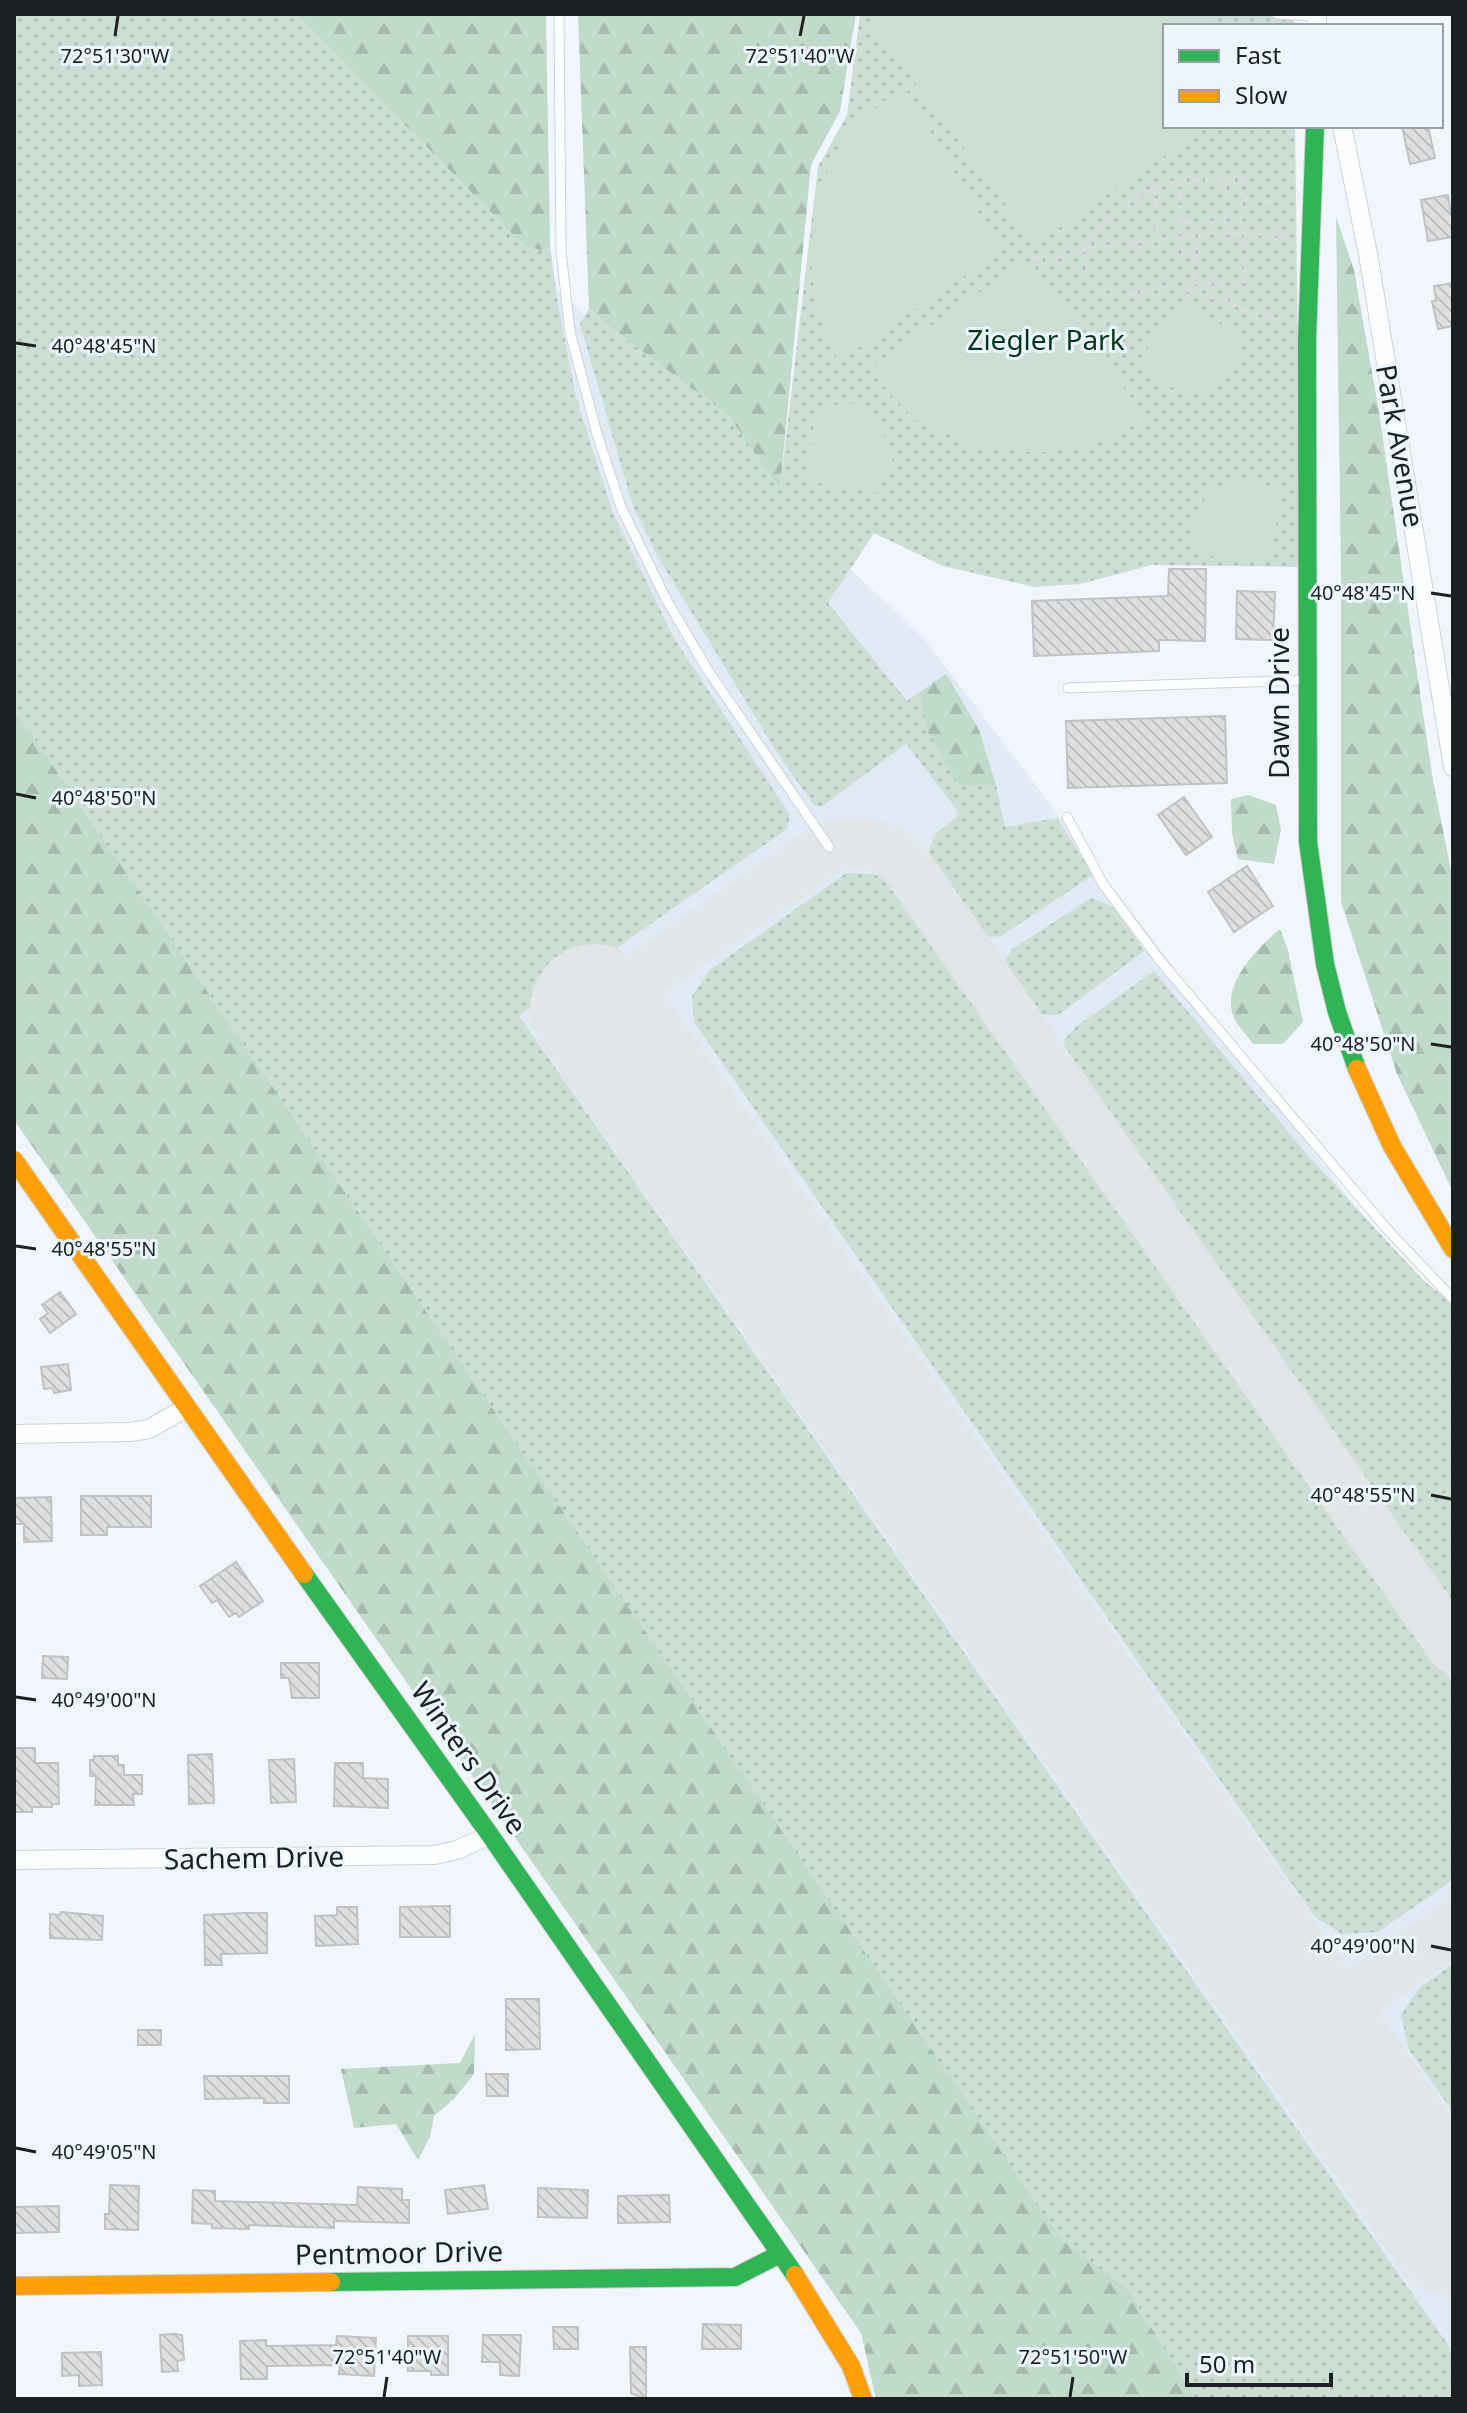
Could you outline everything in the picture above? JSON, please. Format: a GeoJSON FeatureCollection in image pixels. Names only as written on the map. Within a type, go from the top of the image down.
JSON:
{"type":"FeatureCollection","features":[{"type":"Feature","properties":{"kind":"street","name":"Dawn Drive"},"geometry":{"type":"LineString","coordinates":[[1315,128],[1307,320],[1308,842],[1314,906],[1330,983],[1349,1048],[1384,1129],[1422,1201],[1453,1249]]}},
{"type":"Feature","properties":{"kind":"street","name":"Park Avenue"},"geometry":{"type":"LineString","coordinates":[[1342,128],[1368,254],[1453,767]]}},
{"type":"Feature","properties":{"kind":"street","name":"Winters Drive"},"geometry":{"type":"LineString","coordinates":[[14,1160],[490,1835],[780,2254],[834,2335],[851,2366],[863,2399]]}},
{"type":"Feature","properties":{"kind":"street"},"geometry":{"type":"LineString","coordinates":[[14,1434],[130,1432],[149,1429],[186,1408]]}},
{"type":"Feature","properties":{"kind":"street","name":"Sachem Drive"},"geometry":{"type":"LineString","coordinates":[[14,1860],[434,1855],[457,1850],[490,1835]]}},
{"type":"Feature","properties":{"kind":"street","name":"Pentmoor Drive"},"geometry":{"type":"LineString","coordinates":[[14,2286],[735,2277],[780,2254]]}},
{"type":"Feature","properties":{"kind":"lane"},"geometry":{"type":"LineString","coordinates":[[559,14],[561,251],[570,332],[597,434],[621,507],[666,599],[707,669],[829,847]]}},
{"type":"Feature","properties":{"kind":"lane"},"geometry":{"type":"LineString","coordinates":[[1277,14],[1317,19]]}},
{"type":"Feature","properties":{"kind":"lane"},"geometry":{"type":"LineString","coordinates":[[1068,688],[1307,680]]}},
{"type":"Feature","properties":{"kind":"lane"},"geometry":{"type":"LineString","coordinates":[[1067,817],[1103,884],[1158,958],[1386,1228],[1453,1299]]}},
{"type":"Feature","properties":{"kind":"path"},"geometry":{"type":"LineString","coordinates":[[1179,181],[1180,223],[1225,222],[1225,180]]}},
{"type":"Feature","properties":{"kind":"path"},"geometry":{"type":"LineString","coordinates":[[1194,235],[1194,283],[1245,282],[1242,180],[1179,181],[1136,198],[1103,223],[1094,235],[1086,261],[1089,281],[1096,291],[1106,295],[1128,295],[1166,287],[1191,291],[1213,300],[1228,300]]}},
{"type":"Feature","properties":{"kind":"path"},"geometry":{"type":"LineString","coordinates":[[1155,188],[1157,238]]}},
{"type":"Feature","properties":{"kind":"path"},"geometry":{"type":"LineString","coordinates":[[1242,200],[1311,201]]}},
{"type":"Feature","properties":{"kind":"path"},"geometry":{"type":"LineString","coordinates":[[1213,222],[1213,233]]}},
{"type":"Feature","properties":{"kind":"path"},"geometry":{"type":"LineString","coordinates":[[1022,255],[1047,260],[1090,248],[1213,233],[1310,236]]}},
{"type":"Feature","properties":{"kind":"path"},"geometry":{"type":"LineString","coordinates":[[1183,236],[1183,258]]}},
{"type":"Feature","properties":{"kind":"path"},"geometry":{"type":"LineString","coordinates":[[1221,282],[1222,293],[1248,314],[1307,320]]}},
{"type":"Feature","properties":{"kind":"shaded area"},"geometry":{"type":"Polygon","coordinates":[[[14,14],[269,14],[926,641],[1423,1296],[1453,1312],[1453,2399],[1204,2399],[14,14]]]}},
{"type":"Feature","properties":{"kind":"green space"},"geometry":{"type":"Polygon","coordinates":[[[14,14],[296,14],[523,245],[540,249],[550,244],[575,393],[612,511],[674,638],[790,815],[787,829],[519,1016],[1453,2352],[1453,2399],[1196,2399],[1128,2290],[1061,2240],[14,709],[14,14]]]}},
{"type":"Feature","properties":{"kind":"green space"},"geometry":{"type":"Polygon","coordinates":[[[296,14],[546,14],[550,244],[540,250],[523,245],[296,14]]]}},
{"type":"Feature","properties":{"kind":"green space"},"geometry":{"type":"Polygon","coordinates":[[[578,14],[856,14],[840,111],[811,165],[780,489],[729,416],[612,329],[589,308],[578,14]]]}},
{"type":"Feature","properties":{"kind":"green space","name":"Ziegler Park"},"geometry":{"type":"Polygon","coordinates":[[[860,14],[1294,14],[1294,24],[1163,24],[1163,128],[1295,128],[1301,567],[1152,565],[1080,584],[1034,587],[943,566],[874,533],[828,603],[907,701],[920,692],[924,709],[959,787],[996,785],[1005,827],[1057,818],[1093,875],[1001,936],[990,937],[973,930],[928,865],[929,848],[936,833],[960,814],[906,744],[821,807],[814,805],[776,751],[659,559],[633,506],[580,324],[589,308],[612,329],[729,416],[780,488],[818,167],[847,115],[860,14]]]}},
{"type":"Feature","properties":{"kind":"green space"},"geometry":{"type":"Polygon","coordinates":[[[879,14],[1209,14],[1220,24],[1163,24],[1163,128],[1205,128],[1042,240],[1030,238],[869,21],[879,14]]]}},
{"type":"Feature","properties":{"kind":"green space"},"geometry":{"type":"Polygon","coordinates":[[[903,85],[998,244],[997,254],[838,362],[816,310],[810,251],[819,189],[847,131],[903,85]]]}},
{"type":"Feature","properties":{"kind":"green space"},"geometry":{"type":"Polygon","coordinates":[[[1336,217],[1354,270],[1379,412],[1432,775],[1453,880],[1453,1192],[1397,1074],[1341,902],[1336,217]]]}},
{"type":"Feature","properties":{"kind":"green space"},"geometry":{"type":"Polygon","coordinates":[[[1021,264],[1034,266],[1148,419],[1097,444],[1038,453],[976,447],[916,421],[867,369],[1021,264]]]}},
{"type":"Feature","properties":{"kind":"green space"},"geometry":{"type":"Polygon","coordinates":[[[1188,304],[1245,340],[1232,375],[1200,392],[1163,386],[1140,358],[1178,306],[1188,304]]]}},
{"type":"Feature","properties":{"kind":"green space"},"geometry":{"type":"Polygon","coordinates":[[[852,403],[881,424],[893,460],[877,493],[814,482],[808,474],[815,407],[852,403]]]}},
{"type":"Feature","properties":{"kind":"green space"},"geometry":{"type":"Polygon","coordinates":[[[1248,476],[1281,491],[1272,554],[1264,561],[1197,555],[1192,518],[1212,489],[1248,476]]]}},
{"type":"Feature","properties":{"kind":"green space"},"geometry":{"type":"Polygon","coordinates":[[[946,674],[979,730],[996,785],[960,787],[927,730],[920,692],[946,674]]]}},
{"type":"Feature","properties":{"kind":"green space"},"geometry":{"type":"Polygon","coordinates":[[[14,709],[1061,2239],[1128,2290],[1196,2399],[876,2399],[861,2333],[14,1120],[14,709]]]}},
{"type":"Feature","properties":{"kind":"green space"},"geometry":{"type":"Polygon","coordinates":[[[1248,795],[1276,805],[1281,830],[1274,864],[1238,859],[1232,833],[1231,799],[1248,795]]]}},
{"type":"Feature","properties":{"kind":"green space"},"geometry":{"type":"Polygon","coordinates":[[[846,873],[874,874],[903,891],[1453,1682],[1453,1880],[1378,1932],[1342,1934],[1315,1917],[694,1022],[692,996],[710,970],[846,873]]]}},
{"type":"Feature","properties":{"kind":"green space"},"geometry":{"type":"Polygon","coordinates":[[[1091,898],[1114,907],[1144,951],[1058,1015],[1036,1012],[1015,991],[1005,960],[1012,949],[1091,898]]]}},
{"type":"Feature","properties":{"kind":"green space"},"geometry":{"type":"Polygon","coordinates":[[[1280,929],[1288,950],[1303,1022],[1283,1044],[1253,1044],[1234,1018],[1232,993],[1243,968],[1280,929]]]}},
{"type":"Feature","properties":{"kind":"green space"},"geometry":{"type":"Polygon","coordinates":[[[1154,971],[1310,1158],[1423,1280],[1453,1304],[1453,1612],[1065,1059],[1064,1040],[1077,1026],[1154,971]]]}},
{"type":"Feature","properties":{"kind":"green space"},"geometry":{"type":"Polygon","coordinates":[[[1453,1964],[1453,2112],[1409,2050],[1401,2015],[1419,1988],[1453,1964]]]}},
{"type":"Feature","properties":{"kind":"green space"},"geometry":{"type":"Polygon","coordinates":[[[475,2034],[474,2074],[454,2099],[434,2116],[430,2137],[418,2160],[396,2124],[354,2128],[341,2069],[460,2063],[475,2034]]]}},
{"type":"Feature","properties":{"kind":"building"},"geometry":{"type":"Polygon","coordinates":[[[1402,128],[1428,128],[1435,158],[1410,164],[1402,128]]]}},
{"type":"Feature","properties":{"kind":"building"},"geometry":{"type":"Polygon","coordinates":[[[1448,195],[1453,214],[1453,237],[1428,241],[1421,200],[1448,195]]]}},
{"type":"Feature","properties":{"kind":"building"},"geometry":{"type":"Polygon","coordinates":[[[1453,283],[1453,326],[1438,329],[1432,301],[1436,301],[1434,286],[1453,283]]]}},
{"type":"Feature","properties":{"kind":"building"},"geometry":{"type":"Polygon","coordinates":[[[1169,569],[1206,569],[1205,641],[1159,640],[1159,651],[1034,656],[1032,601],[1168,596],[1169,569]]]}},
{"type":"Feature","properties":{"kind":"building"},"geometry":{"type":"Polygon","coordinates":[[[1237,591],[1275,592],[1273,640],[1236,639],[1237,591]]]}},
{"type":"Feature","properties":{"kind":"building"},"geometry":{"type":"Polygon","coordinates":[[[1225,716],[1227,783],[1068,788],[1066,721],[1225,716]]]}},
{"type":"Feature","properties":{"kind":"building"},"geometry":{"type":"Polygon","coordinates":[[[1184,797],[1212,837],[1186,855],[1158,815],[1184,797]]]}},
{"type":"Feature","properties":{"kind":"building"},"geometry":{"type":"Polygon","coordinates":[[[1247,866],[1273,906],[1234,932],[1208,892],[1247,866]]]}},
{"type":"Feature","properties":{"kind":"building"},"geometry":{"type":"Polygon","coordinates":[[[60,1292],[76,1314],[50,1333],[40,1319],[48,1313],[42,1305],[60,1292]]]}},
{"type":"Feature","properties":{"kind":"building"},"geometry":{"type":"Polygon","coordinates":[[[68,1364],[71,1390],[54,1393],[53,1388],[44,1389],[41,1367],[68,1364]]]}},
{"type":"Feature","properties":{"kind":"building"},"geometry":{"type":"Polygon","coordinates":[[[81,1496],[151,1496],[151,1527],[107,1527],[107,1535],[81,1535],[81,1496]]]}},
{"type":"Feature","properties":{"kind":"building"},"geometry":{"type":"Polygon","coordinates":[[[51,1497],[52,1541],[24,1542],[24,1524],[14,1524],[14,1498],[51,1497]]]}},
{"type":"Feature","properties":{"kind":"building"},"geometry":{"type":"Polygon","coordinates":[[[236,1562],[263,1601],[239,1617],[236,1613],[229,1617],[217,1600],[212,1603],[200,1586],[236,1562]]]}},
{"type":"Feature","properties":{"kind":"building"},"geometry":{"type":"Polygon","coordinates":[[[43,1656],[68,1657],[67,1679],[42,1678],[43,1656]]]}},
{"type":"Feature","properties":{"kind":"building"},"geometry":{"type":"Polygon","coordinates":[[[281,1663],[319,1663],[319,1698],[292,1698],[289,1678],[281,1678],[281,1663]]]}},
{"type":"Feature","properties":{"kind":"building"},"geometry":{"type":"Polygon","coordinates":[[[14,1748],[35,1748],[35,1763],[58,1763],[59,1804],[32,1807],[32,1812],[14,1812],[14,1748]]]}},
{"type":"Feature","properties":{"kind":"building"},"geometry":{"type":"Polygon","coordinates":[[[212,1754],[214,1803],[189,1804],[188,1755],[212,1754]]]}},
{"type":"Feature","properties":{"kind":"building"},"geometry":{"type":"Polygon","coordinates":[[[94,1756],[118,1756],[118,1765],[124,1765],[124,1775],[142,1775],[142,1794],[133,1794],[134,1805],[95,1805],[96,1776],[90,1776],[90,1760],[94,1760],[94,1756]]]}},
{"type":"Feature","properties":{"kind":"building"},"geometry":{"type":"Polygon","coordinates":[[[294,1759],[296,1802],[271,1803],[269,1760],[294,1759]]]}},
{"type":"Feature","properties":{"kind":"building"},"geometry":{"type":"Polygon","coordinates":[[[335,1763],[363,1763],[363,1778],[388,1779],[388,1808],[334,1806],[335,1763]]]}},
{"type":"Feature","properties":{"kind":"building"},"geometry":{"type":"Polygon","coordinates":[[[450,1906],[450,1937],[400,1937],[400,1907],[450,1906]]]}},
{"type":"Feature","properties":{"kind":"building"},"geometry":{"type":"Polygon","coordinates":[[[337,1907],[357,1907],[358,1944],[316,1946],[315,1916],[337,1915],[337,1907]]]}},
{"type":"Feature","properties":{"kind":"building"},"geometry":{"type":"Polygon","coordinates":[[[61,1912],[103,1916],[102,1940],[50,1938],[50,1914],[60,1915],[61,1912]]]}},
{"type":"Feature","properties":{"kind":"building"},"geometry":{"type":"Polygon","coordinates":[[[267,1913],[267,1953],[221,1954],[222,1965],[205,1965],[204,1915],[267,1913]]]}},
{"type":"Feature","properties":{"kind":"building"},"geometry":{"type":"Polygon","coordinates":[[[506,1999],[539,1999],[540,2049],[506,2050],[506,1999]]]}},
{"type":"Feature","properties":{"kind":"building"},"geometry":{"type":"Polygon","coordinates":[[[138,2030],[161,2030],[161,2045],[138,2045],[138,2030]]]}},
{"type":"Feature","properties":{"kind":"building"},"geometry":{"type":"Polygon","coordinates":[[[486,2074],[508,2074],[508,2096],[487,2096],[486,2074]]]}},
{"type":"Feature","properties":{"kind":"building"},"geometry":{"type":"Polygon","coordinates":[[[204,2076],[289,2076],[289,2103],[264,2103],[264,2098],[205,2099],[204,2076]]]}},
{"type":"Feature","properties":{"kind":"building"},"geometry":{"type":"Polygon","coordinates":[[[110,2185],[139,2186],[138,2230],[105,2229],[110,2185]]]}},
{"type":"Feature","properties":{"kind":"building"},"geometry":{"type":"Polygon","coordinates":[[[484,2185],[488,2209],[448,2214],[445,2190],[484,2185]]]}},
{"type":"Feature","properties":{"kind":"building"},"geometry":{"type":"Polygon","coordinates":[[[358,2187],[402,2189],[402,2200],[409,2200],[409,2223],[334,2221],[334,2228],[249,2225],[249,2229],[212,2228],[212,2224],[192,2223],[193,2190],[215,2191],[215,2201],[357,2205],[358,2187]]]}},
{"type":"Feature","properties":{"kind":"building"},"geometry":{"type":"Polygon","coordinates":[[[538,2188],[588,2190],[587,2218],[538,2217],[538,2188]]]}},
{"type":"Feature","properties":{"kind":"building"},"geometry":{"type":"Polygon","coordinates":[[[669,2195],[670,2222],[618,2223],[618,2196],[669,2195]]]}},
{"type":"Feature","properties":{"kind":"building"},"geometry":{"type":"Polygon","coordinates":[[[59,2206],[59,2232],[15,2233],[14,2207],[59,2206]]]}},
{"type":"Feature","properties":{"kind":"building"},"geometry":{"type":"Polygon","coordinates":[[[703,2324],[741,2325],[741,2349],[702,2349],[703,2324]]]}},
{"type":"Feature","properties":{"kind":"building"},"geometry":{"type":"Polygon","coordinates":[[[553,2327],[578,2327],[578,2349],[554,2349],[553,2327]]]}},
{"type":"Feature","properties":{"kind":"building"},"geometry":{"type":"Polygon","coordinates":[[[160,2335],[182,2335],[184,2360],[177,2361],[178,2371],[162,2372],[160,2335]]]}},
{"type":"Feature","properties":{"kind":"building"},"geometry":{"type":"Polygon","coordinates":[[[483,2335],[521,2335],[519,2376],[500,2375],[500,2362],[482,2362],[483,2335]]]}},
{"type":"Feature","properties":{"kind":"building"},"geometry":{"type":"Polygon","coordinates":[[[337,2336],[376,2338],[374,2376],[339,2374],[340,2365],[267,2366],[267,2379],[241,2379],[240,2341],[266,2340],[266,2346],[336,2345],[337,2336]]]}},
{"type":"Feature","properties":{"kind":"building"},"geometry":{"type":"Polygon","coordinates":[[[408,2336],[448,2336],[448,2375],[408,2371],[408,2336]]]}},
{"type":"Feature","properties":{"kind":"building"},"geometry":{"type":"Polygon","coordinates":[[[630,2347],[646,2347],[646,2399],[631,2393],[630,2347]]]}},
{"type":"Feature","properties":{"kind":"building"},"geometry":{"type":"Polygon","coordinates":[[[101,2352],[102,2385],[79,2386],[79,2375],[62,2376],[62,2353],[101,2352]]]}},
{"type":"Feature","properties":{"kind":"taxiway"},"geometry":{"type":"LineString","coordinates":[[595,1009],[829,847],[864,844],[894,856],[911,872],[1453,1647]]}},
{"type":"Feature","properties":{"kind":"taxiway"},"geometry":{"type":"LineString","coordinates":[[1275,1977],[1317,1995],[1339,1997],[1362,1992],[1453,1927]]}},
{"type":"Feature","properties":{"kind":"taxiway"},"geometry":{"type":"LineString","coordinates":[[1352,2087],[1348,2025],[1355,2002],[1362,1992]]}},
{"type":"Feature","properties":{"kind":"runway"},"geometry":{"type":"LineString","coordinates":[[595,1009],[1453,2231]]}},
{"type":"Feature","properties":{"kind":"traffic: fast"},"geometry":{"type":"LineString","coordinates":[[1315,128],[1307,340],[1308,842],[1325,964],[1337,1012],[1357,1069]]}},
{"type":"Feature","properties":{"kind":"traffic: fast"},"geometry":{"type":"LineString","coordinates":[[304,1574],[490,1835],[795,2275]]}},
{"type":"Feature","properties":{"kind":"traffic: fast"},"geometry":{"type":"LineString","coordinates":[[331,2282],[735,2277],[780,2254]]}},
{"type":"Feature","properties":{"kind":"traffic: slow"},"geometry":{"type":"LineString","coordinates":[[1357,1069],[1392,1146],[1453,1249]]}},
{"type":"Feature","properties":{"kind":"traffic: slow"},"geometry":{"type":"LineString","coordinates":[[14,1160],[304,1574]]}},
{"type":"Feature","properties":{"kind":"traffic: slow"},"geometry":{"type":"LineString","coordinates":[[795,2275],[851,2366],[863,2399]]}},
{"type":"Feature","properties":{"kind":"traffic: slow"},"geometry":{"type":"LineString","coordinates":[[14,2286],[331,2282]]}}]}
